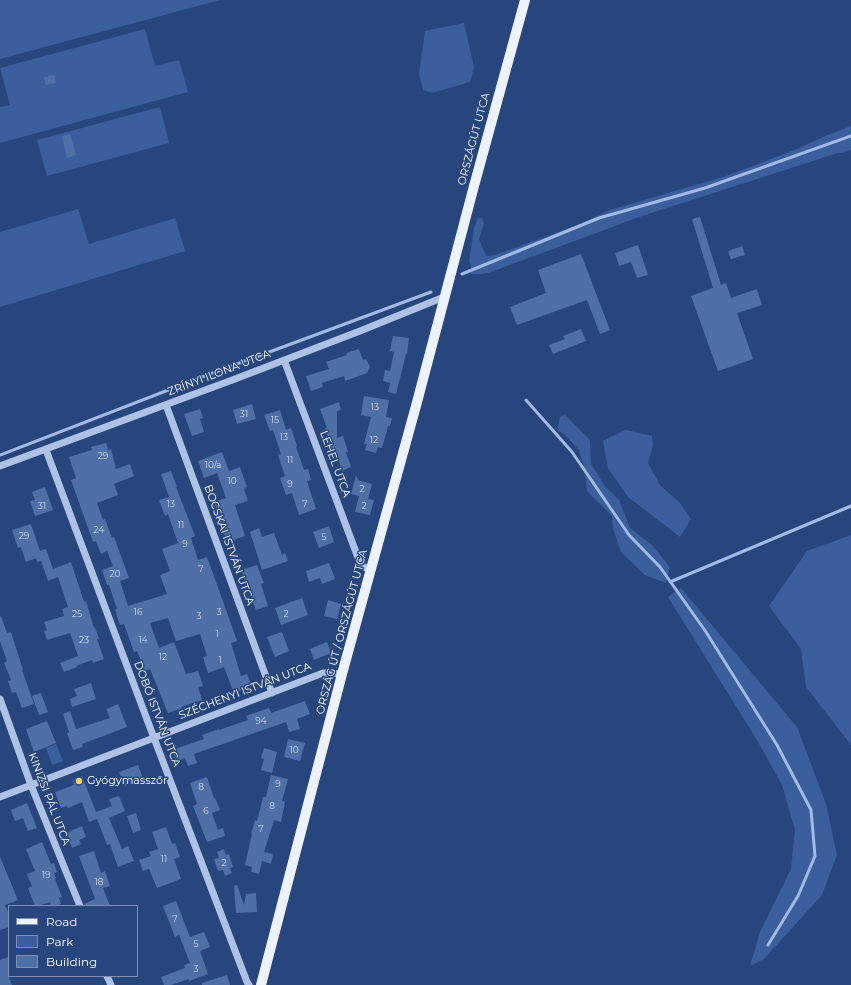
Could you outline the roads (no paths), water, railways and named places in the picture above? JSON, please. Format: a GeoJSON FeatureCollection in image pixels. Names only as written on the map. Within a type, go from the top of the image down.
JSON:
{"type":"FeatureCollection","features":[{"type":"Feature","properties":{"kind":"main road","name":"ORSZÁGÚT UTCA"},"geometry":{"type":"LineString","coordinates":[[448,286],[525,0]]}},
{"type":"Feature","properties":{"kind":"main road","name":"ORSZÁG ÚT / ORSZÁGÚT UTCA"},"geometry":{"type":"LineString","coordinates":[[261,985],[342,674],[448,286]]}},
{"type":"Feature","properties":{"kind":"street","name":"ZRÍNYI ILONA UTCA"},"geometry":{"type":"LineString","coordinates":[[0,466],[166,405],[360,331],[444,297]]}},
{"type":"Feature","properties":{"kind":"street","name":"LEHEL UTCA"},"geometry":{"type":"LineString","coordinates":[[284,360],[360,563],[362,566],[371,570]]}},
{"type":"Feature","properties":{"kind":"street","name":"BOCSKAI ISTVÁN UTCA"},"geometry":{"type":"LineString","coordinates":[[166,405],[272,693]]}},
{"type":"Feature","properties":{"kind":"street","name":"DOBÓ ISTVÁN UTCA"},"geometry":{"type":"LineString","coordinates":[[46,450],[249,985]]}},
{"type":"Feature","properties":{"kind":"street","name":"SZÉCHENYI ISTVÁN UTCA"},"geometry":{"type":"LineString","coordinates":[[0,796],[323,673],[342,674]]}},
{"type":"Feature","properties":{"kind":"street","name":"KINIZSI PÁL UTCA"},"geometry":{"type":"LineString","coordinates":[[0,699],[31,784],[80,905]]}},
{"type":"Feature","properties":{"kind":"waterway"},"geometry":{"type":"LineString","coordinates":[[462,274],[599,218],[705,188],[851,136]]}},
{"type":"Feature","properties":{"kind":"waterway"},"geometry":{"type":"LineString","coordinates":[[0,455],[202,377],[431,292]]}},
{"type":"Feature","properties":{"kind":"waterway"},"geometry":{"type":"LineString","coordinates":[[526,400],[572,452],[629,535],[660,567],[706,632],[777,745],[811,810],[815,856],[798,896],[768,945]]}},
{"type":"Feature","properties":{"kind":"waterway"},"geometry":{"type":"LineString","coordinates":[[670,582],[851,506]]}},
{"type":"Feature","properties":{"kind":"place","name":"Gyógymasszőr"},"geometry":{"type":"Point","coordinates":[79,781]}}]}
